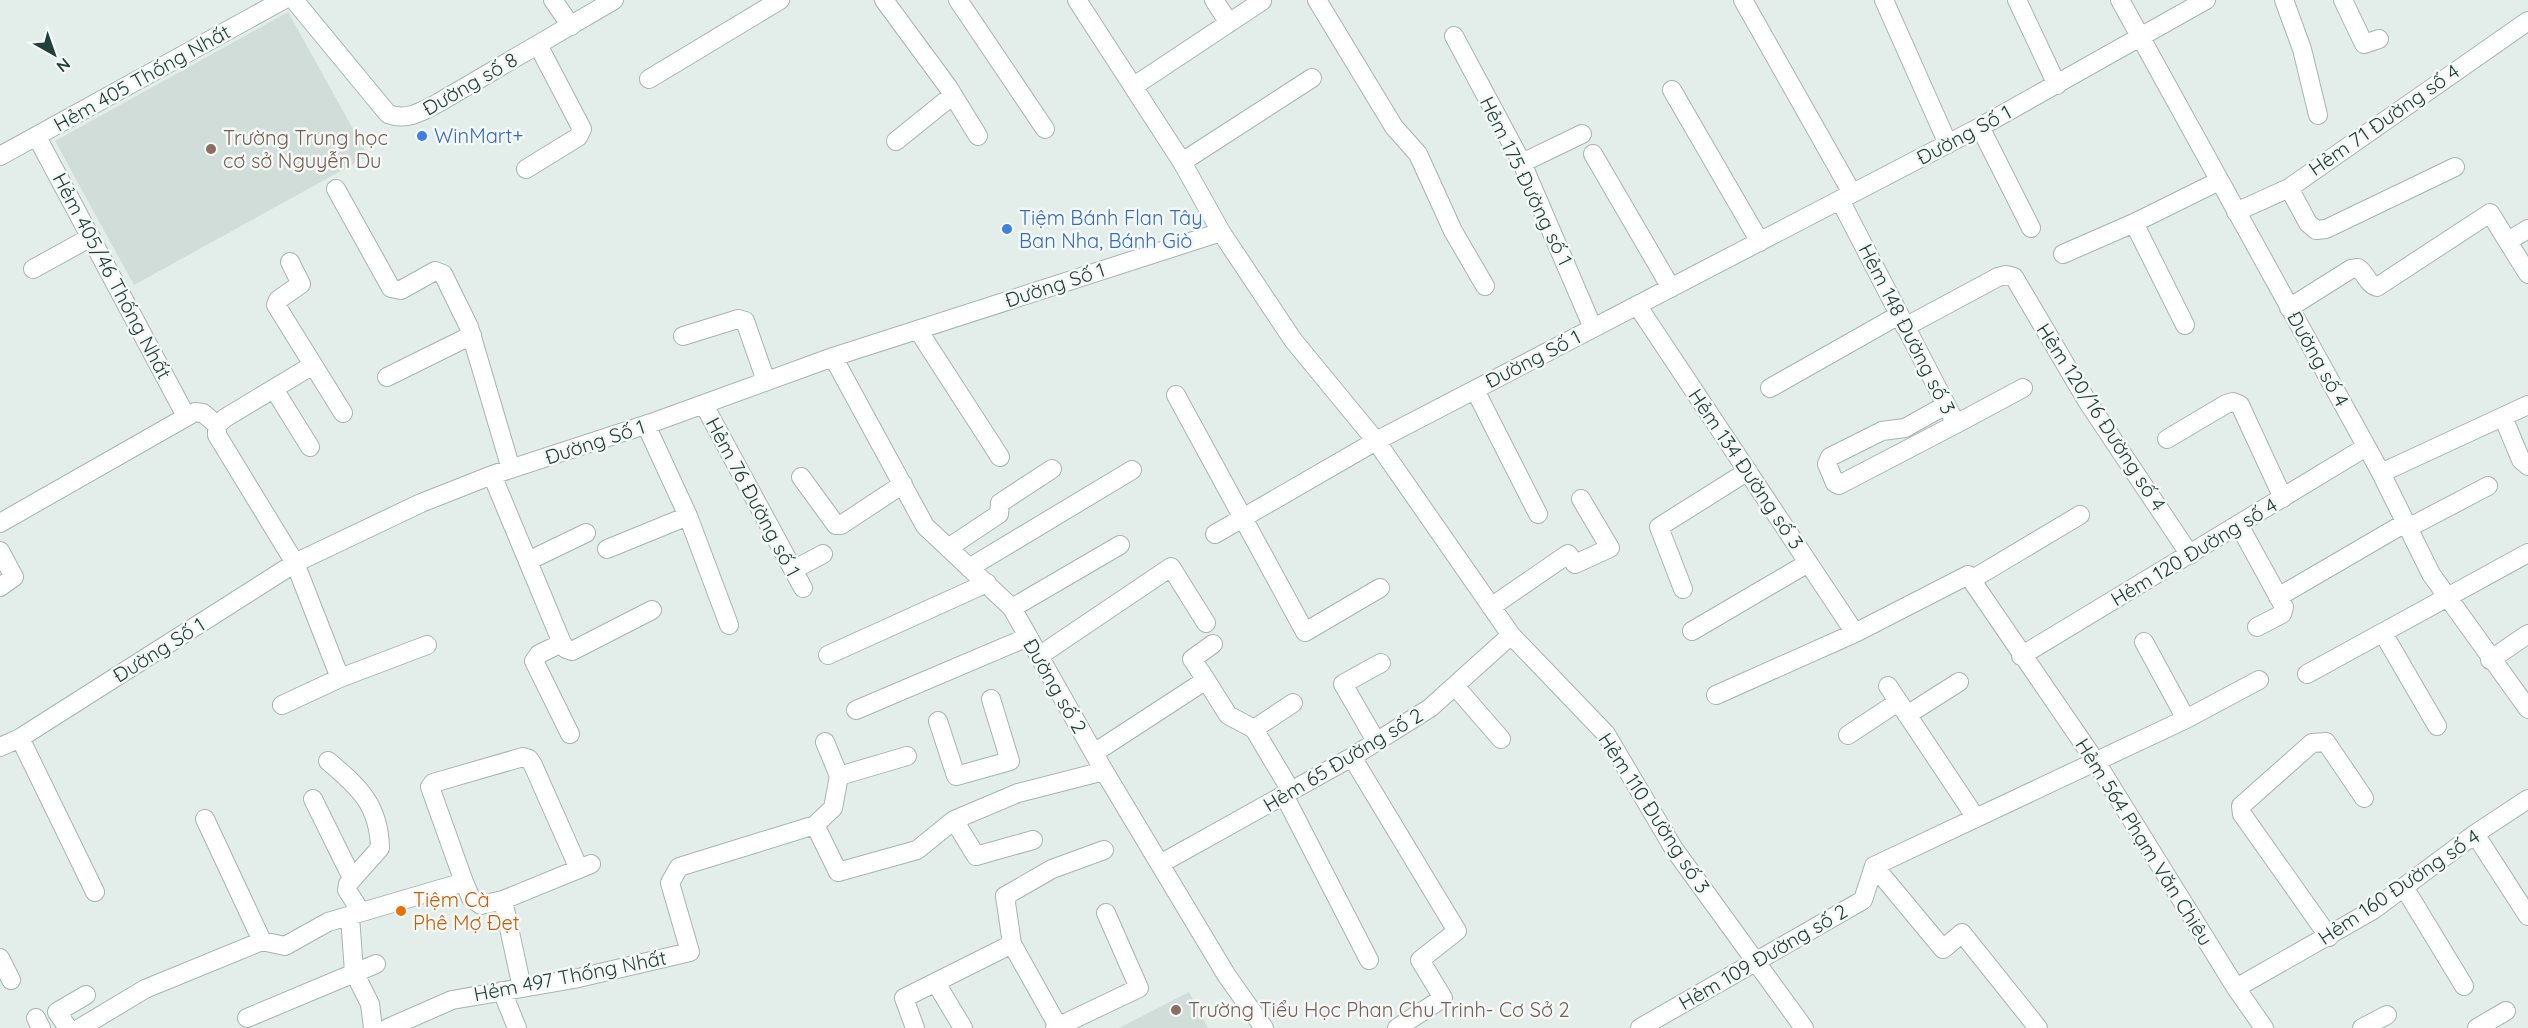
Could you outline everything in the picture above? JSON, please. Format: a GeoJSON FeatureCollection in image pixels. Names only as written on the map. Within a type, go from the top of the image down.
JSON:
{"type":"FeatureCollection","features":[{"type":"Feature","properties":{"kind":"street","name":"Hẻm 405 Thống Nhất"},"geometry":{"type":"LineString","coordinates":[[0,156],[283,0]]}},
{"type":"Feature","properties":{"kind":"street","name":"Đường số 8"},"geometry":{"type":"LineString","coordinates":[[294,0],[388,114],[398,118],[424,111],[615,0]]}},
{"type":"Feature","properties":{"kind":"street"},"geometry":{"type":"LineString","coordinates":[[553,0],[571,26]]}},
{"type":"Feature","properties":{"kind":"street"},"geometry":{"type":"LineString","coordinates":[[649,79],[780,0]]}},
{"type":"Feature","properties":{"kind":"street"},"geometry":{"type":"LineString","coordinates":[[884,0],[953,95],[978,136]]}},
{"type":"Feature","properties":{"kind":"street"},"geometry":{"type":"LineString","coordinates":[[958,0],[1045,129]]}},
{"type":"Feature","properties":{"kind":"street"},"geometry":{"type":"LineString","coordinates":[[1077,0],[1182,162],[1221,232],[1293,340],[1376,441]]}},
{"type":"Feature","properties":{"kind":"street"},"geometry":{"type":"LineString","coordinates":[[1214,0],[1229,23]]}},
{"type":"Feature","properties":{"kind":"street"},"geometry":{"type":"LineString","coordinates":[[1317,0],[1394,127],[1418,154],[1453,231],[1485,286]]}},
{"type":"Feature","properties":{"kind":"street","name":"Hẻm 148 Đường số 3"},"geometry":{"type":"LineString","coordinates":[[1743,0],[1846,196],[1902,321],[1956,424],[2023,388]]}},
{"type":"Feature","properties":{"kind":"street"},"geometry":{"type":"LineString","coordinates":[[1884,0],[1948,144]]}},
{"type":"Feature","properties":{"kind":"street"},"geometry":{"type":"LineString","coordinates":[[2017,0],[2056,85]]}},
{"type":"Feature","properties":{"kind":"street","name":"Đường số 4"},"geometry":{"type":"LineString","coordinates":[[2120,0],[2381,473],[2447,598],[2528,710]]}},
{"type":"Feature","properties":{"kind":"street","name":"Đường Số 1"},"geometry":{"type":"LineString","coordinates":[[1215,534],[1376,441],[1980,127],[2206,0]]}},
{"type":"Feature","properties":{"kind":"street"},"geometry":{"type":"LineString","coordinates":[[2284,0],[2302,49],[2318,115]]}},
{"type":"Feature","properties":{"kind":"street"},"geometry":{"type":"LineString","coordinates":[[2343,0],[2364,44],[2379,39]]}},
{"type":"Feature","properties":{"kind":"street"},"geometry":{"type":"LineString","coordinates":[[1134,86],[1262,1]]}},
{"type":"Feature","properties":{"kind":"street","name":"Hẻm 71 Đường số 4"},"geometry":{"type":"LineString","coordinates":[[2236,212],[2289,188],[2528,21]]}},
{"type":"Feature","properties":{"kind":"street","name":"Hẻm 175 Đường số 1"},"geometry":{"type":"LineString","coordinates":[[1454,36],[1522,164],[1593,328]]}},
{"type":"Feature","properties":{"kind":"street"},"geometry":{"type":"LineString","coordinates":[[526,169],[578,137],[582,129],[538,45]]}},
{"type":"Feature","properties":{"kind":"street"},"geometry":{"type":"LineString","coordinates":[[1182,162],[1312,78]]}},
{"type":"Feature","properties":{"kind":"street"},"geometry":{"type":"LineString","coordinates":[[1672,90],[1760,242]]}},
{"type":"Feature","properties":{"kind":"street"},"geometry":{"type":"LineString","coordinates":[[896,141],[953,95]]}},
{"type":"Feature","properties":{"kind":"street"},"geometry":{"type":"LineString","coordinates":[[1980,127],[2031,228]]}},
{"type":"Feature","properties":{"kind":"street"},"geometry":{"type":"LineString","coordinates":[[1522,164],[1582,134]]}},
{"type":"Feature","properties":{"kind":"street","name":"Hẻm 405/46 Thống Nhất"},"geometry":{"type":"LineString","coordinates":[[37,137],[186,416]]}},
{"type":"Feature","properties":{"kind":"street"},"geometry":{"type":"LineString","coordinates":[[1593,154],[1671,288]]}},
{"type":"Feature","properties":{"kind":"street"},"geometry":{"type":"LineString","coordinates":[[2289,188],[2308,223],[2316,230],[2326,229],[2455,167]]}},
{"type":"Feature","properties":{"kind":"street"},"geometry":{"type":"LineString","coordinates":[[2063,254],[2134,223],[2219,181]]}},
{"type":"Feature","properties":{"kind":"street"},"geometry":{"type":"LineString","coordinates":[[336,189],[391,288],[401,290],[440,271],[472,335],[511,469]]}},
{"type":"Feature","properties":{"kind":"street"},"geometry":{"type":"LineString","coordinates":[[2289,308],[2358,268],[2377,287],[2490,213],[2528,273]]}},
{"type":"Feature","properties":{"kind":"street"},"geometry":{"type":"LineString","coordinates":[[2134,223],[2185,325]]}},
{"type":"Feature","properties":{"kind":"street"},"geometry":{"type":"LineString","coordinates":[[2508,241],[2528,229]]}},
{"type":"Feature","properties":{"kind":"street","name":"Đường Số 1"},"geometry":{"type":"LineString","coordinates":[[0,747],[20,738],[295,563],[421,503],[492,475],[704,405],[833,357],[1221,232]]}},
{"type":"Feature","properties":{"kind":"street"},"geometry":{"type":"LineString","coordinates":[[33,269],[91,237]]}},
{"type":"Feature","properties":{"kind":"street"},"geometry":{"type":"LineString","coordinates":[[290,262],[301,284],[278,300],[276,305],[343,413]]}},
{"type":"Feature","properties":{"kind":"street","name":"Hẻm 120/16 Đường số 4"},"geometry":{"type":"LineString","coordinates":[[1902,321],[1998,277],[2006,275],[2014,277],[2087,400],[2190,555]]}},
{"type":"Feature","properties":{"kind":"street","name":"Hẻm 134 Đường số 3"},"geometry":{"type":"LineString","coordinates":[[1637,305],[1855,633]]}},
{"type":"Feature","properties":{"kind":"street"},"geometry":{"type":"LineString","coordinates":[[683,336],[738,319],[745,321],[766,381]]}},
{"type":"Feature","properties":{"kind":"street"},"geometry":{"type":"LineString","coordinates":[[1770,388],[1902,321]]}},
{"type":"Feature","properties":{"kind":"street"},"geometry":{"type":"LineString","coordinates":[[918,330],[1000,457]]}},
{"type":"Feature","properties":{"kind":"street"},"geometry":{"type":"LineString","coordinates":[[387,377],[472,335]]}},
{"type":"Feature","properties":{"kind":"street","name":"Đường số 2"},"geometry":{"type":"LineString","coordinates":[[833,357],[925,526],[1012,608],[1104,771],[1227,976],[1264,1028]]}},
{"type":"Feature","properties":{"kind":"street"},"geometry":{"type":"LineString","coordinates":[[218,425],[313,366]]}},
{"type":"Feature","properties":{"kind":"street"},"geometry":{"type":"LineString","coordinates":[[274,389],[310,447]]}},
{"type":"Feature","properties":{"kind":"street"},"geometry":{"type":"LineString","coordinates":[[1475,390],[1538,514]]}},
{"type":"Feature","properties":{"kind":"street"},"geometry":{"type":"LineString","coordinates":[[1176,395],[1305,632],[1380,588]]}},
{"type":"Feature","properties":{"kind":"street"},"geometry":{"type":"LineString","coordinates":[[2167,439],[2226,404],[2233,402],[2240,405],[2283,498]]}},
{"type":"Feature","properties":{"kind":"street","name":"Hẻm 76 Đường số 1"},"geometry":{"type":"LineString","coordinates":[[704,405],[803,588]]}},
{"type":"Feature","properties":{"kind":"street"},"geometry":{"type":"LineString","coordinates":[[1946,405],[1905,428],[1882,431],[1830,457],[1827,464],[1835,483],[1839,484],[1956,424]]}},
{"type":"Feature","properties":{"kind":"street"},"geometry":{"type":"LineString","coordinates":[[2381,473],[2528,405]]}},
{"type":"Feature","properties":{"kind":"street"},"geometry":{"type":"LineString","coordinates":[[0,523],[186,416],[195,412],[203,413],[218,425]]}},
{"type":"Feature","properties":{"kind":"street"},"geometry":{"type":"LineString","coordinates":[[2503,417],[2521,460],[2528,466]]}},
{"type":"Feature","properties":{"kind":"street"},"geometry":{"type":"LineString","coordinates":[[218,425],[217,435],[295,563],[340,678]]}},
{"type":"Feature","properties":{"kind":"street"},"geometry":{"type":"LineString","coordinates":[[646,425],[688,516],[729,625]]}},
{"type":"Feature","properties":{"kind":"street","name":"Hẻm 110 Đường số 3"},"geometry":{"type":"LineString","coordinates":[[1376,441],[1510,635],[1606,734],[1674,849],[1804,1028]]}},
{"type":"Feature","properties":{"kind":"street","name":"Hẻm 120 Đường số 4"},"geometry":{"type":"LineString","coordinates":[[2021,656],[2366,447]]}},
{"type":"Feature","properties":{"kind":"street"},"geometry":{"type":"LineString","coordinates":[[948,548],[999,514],[1000,503],[1052,469]]}},
{"type":"Feature","properties":{"kind":"street"},"geometry":{"type":"LineString","coordinates":[[969,568],[1132,470]]}},
{"type":"Feature","properties":{"kind":"street"},"geometry":{"type":"LineString","coordinates":[[1683,589],[1659,527],[1748,471]]}},
{"type":"Feature","properties":{"kind":"street"},"geometry":{"type":"LineString","coordinates":[[492,475],[566,650],[573,651],[652,610]]}},
{"type":"Feature","properties":{"kind":"street"},"geometry":{"type":"LineString","coordinates":[[801,477],[836,525],[841,525],[903,484]]}},
{"type":"Feature","properties":{"kind":"street"},"geometry":{"type":"LineString","coordinates":[[2278,597],[2407,525],[2488,486]]}},
{"type":"Feature","properties":{"kind":"street"},"geometry":{"type":"LineString","coordinates":[[1491,607],[1568,554],[1575,564],[1610,548],[1581,499]]}},
{"type":"Feature","properties":{"kind":"street"},"geometry":{"type":"LineString","coordinates":[[1716,695],[1774,672],[1968,575],[1971,580],[2080,515]]}},
{"type":"Feature","properties":{"kind":"street"},"geometry":{"type":"LineString","coordinates":[[608,549],[688,516]]}},
{"type":"Feature","properties":{"kind":"street"},"geometry":{"type":"LineString","coordinates":[[2239,525],[2284,611],[2257,627]]}},
{"type":"Feature","properties":{"kind":"street"},"geometry":{"type":"LineString","coordinates":[[528,561],[586,533]]}},
{"type":"Feature","properties":{"kind":"street"},"geometry":{"type":"LineString","coordinates":[[1012,608],[1120,545]]}},
{"type":"Feature","properties":{"kind":"street"},"geometry":{"type":"LineString","coordinates":[[0,551],[14,577],[0,587]]}},
{"type":"Feature","properties":{"kind":"street"},"geometry":{"type":"LineString","coordinates":[[2307,674],[2528,553]]}},
{"type":"Feature","properties":{"kind":"street"},"geometry":{"type":"LineString","coordinates":[[793,570],[823,554]]}},
{"type":"Feature","properties":{"kind":"street"},"geometry":{"type":"LineString","coordinates":[[1692,631],[1808,563]]}},
{"type":"Feature","properties":{"kind":"street"},"geometry":{"type":"LineString","coordinates":[[1039,656],[1171,567],[1206,623]]}},
{"type":"Feature","properties":{"kind":"street","name":"Hẻm 564 Phạm Văn Chiêu"},"geometry":{"type":"LineString","coordinates":[[1971,580],[2021,656],[2096,762],[2235,988],[2264,1028]]}},
{"type":"Feature","properties":{"kind":"street"},"geometry":{"type":"LineString","coordinates":[[828,655],[987,583]]}},
{"type":"Feature","properties":{"kind":"street"},"geometry":{"type":"LineString","coordinates":[[2383,633],[2437,726]]}},
{"type":"Feature","properties":{"kind":"street"},"geometry":{"type":"LineString","coordinates":[[2490,660],[2528,634]]}},
{"type":"Feature","properties":{"kind":"street","name":"Hẻm 65 Đường số 2"},"geometry":{"type":"LineString","coordinates":[[1160,864],[1352,757],[1430,708],[1510,635]]}},
{"type":"Feature","properties":{"kind":"street"},"geometry":{"type":"LineString","coordinates":[[856,710],[1028,637]]}},
{"type":"Feature","properties":{"kind":"street"},"geometry":{"type":"LineString","coordinates":[[2144,642],[2186,719]]}},
{"type":"Feature","properties":{"kind":"street"},"geometry":{"type":"LineString","coordinates":[[562,643],[539,654],[534,662],[570,734]]}},
{"type":"Feature","properties":{"kind":"street"},"geometry":{"type":"LineString","coordinates":[[1213,644],[1192,659],[1228,715],[1254,729],[1369,960]]}},
{"type":"Feature","properties":{"kind":"street"},"geometry":{"type":"LineString","coordinates":[[282,705],[340,678],[427,645]]}},
{"type":"Feature","properties":{"kind":"street"},"geometry":{"type":"LineString","coordinates":[[1376,741],[1343,684],[1381,663]]}},
{"type":"Feature","properties":{"kind":"street"},"geometry":{"type":"LineString","coordinates":[[1094,753],[1206,680]]}},
{"type":"Feature","properties":{"kind":"street"},"geometry":{"type":"LineString","coordinates":[[2038,1028],[1962,933],[1943,949],[1874,866],[2186,719],[2259,680]]}},
{"type":"Feature","properties":{"kind":"street"},"geometry":{"type":"LineString","coordinates":[[1848,735],[1959,682]]}},
{"type":"Feature","properties":{"kind":"street"},"geometry":{"type":"LineString","coordinates":[[1455,686],[1501,739]]}},
{"type":"Feature","properties":{"kind":"street"},"geometry":{"type":"LineString","coordinates":[[1888,686],[1976,818]]}},
{"type":"Feature","properties":{"kind":"street"},"geometry":{"type":"LineString","coordinates":[[990,699],[1018,793]]}},
{"type":"Feature","properties":{"kind":"street"},"geometry":{"type":"LineString","coordinates":[[1254,729],[1293,702]]}},
{"type":"Feature","properties":{"kind":"street"},"geometry":{"type":"LineString","coordinates":[[938,720],[956,776],[1010,761]]}},
{"type":"Feature","properties":{"kind":"street"},"geometry":{"type":"LineString","coordinates":[[20,738],[95,891]]}},
{"type":"Feature","properties":{"kind":"street"},"geometry":{"type":"LineString","coordinates":[[2329,937],[2242,814],[2241,806],[2312,743],[2320,741],[2326,742],[2364,798]]}},
{"type":"Feature","properties":{"kind":"street"},"geometry":{"type":"LineString","coordinates":[[825,742],[839,776],[833,808],[815,825],[838,872],[918,850],[954,820],[1018,793],[1104,771]]}},
{"type":"Feature","properties":{"kind":"street"},"geometry":{"type":"LineString","coordinates":[[839,776],[907,756]]}},
{"type":"Feature","properties":{"kind":"street"},"geometry":{"type":"LineString","coordinates":[[523,757],[529,759],[585,867],[503,900],[481,905],[471,898],[464,882],[430,787],[433,783],[523,757]]}},
{"type":"Feature","properties":{"kind":"street"},"geometry":{"type":"LineString","coordinates":[[1352,757],[1457,931],[1420,960],[1443,998],[1396,1028]]}},
{"type":"Feature","properties":{"kind":"street"},"geometry":{"type":"LineString","coordinates":[[328,761],[360,788],[380,831],[381,848],[352,878],[347,890],[356,914],[354,972],[370,1004],[373,1028]]}},
{"type":"Feature","properties":{"kind":"street"},"geometry":{"type":"LineString","coordinates":[[314,799],[352,878]]}},
{"type":"Feature","properties":{"kind":"street","name":"Hẻm 160 Đường số 4"},"geometry":{"type":"LineString","coordinates":[[2235,988],[2329,937],[2528,799]]}},
{"type":"Feature","properties":{"kind":"street"},"geometry":{"type":"LineString","coordinates":[[205,819],[262,941]]}},
{"type":"Feature","properties":{"kind":"street"},"geometry":{"type":"LineString","coordinates":[[954,820],[976,856],[1033,840]]}},
{"type":"Feature","properties":{"kind":"street","name":"Hẻm 497 Thống Nhất"},"geometry":{"type":"LineString","coordinates":[[388,1028],[452,1000],[574,979],[690,952],[670,883],[679,867],[815,825]]}},
{"type":"Feature","properties":{"kind":"street"},"geometry":{"type":"LineString","coordinates":[[2475,834],[2528,915]]}},
{"type":"Feature","properties":{"kind":"street"},"geometry":{"type":"LineString","coordinates":[[1104,850],[1052,869],[1005,896],[1012,944],[1058,1028],[1139,988],[1106,913]]}},
{"type":"Feature","properties":{"kind":"street","name":"Hẻm 109 Đường số 2"},"geometry":{"type":"LineString","coordinates":[[1640,1028],[1863,900],[1874,866]]}},
{"type":"Feature","properties":{"kind":"street"},"geometry":{"type":"LineString","coordinates":[[80,1028],[146,989],[262,941],[285,946],[328,922],[464,882]]}},
{"type":"Feature","properties":{"kind":"street"},"geometry":{"type":"LineString","coordinates":[[2404,887],[2464,986]]}},
{"type":"Feature","properties":{"kind":"street"},"geometry":{"type":"LineString","coordinates":[[503,900],[522,988]]}},
{"type":"Feature","properties":{"kind":"street"},"geometry":{"type":"LineString","coordinates":[[915,1028],[904,998],[1012,944]]}},
{"type":"Feature","properties":{"kind":"street"},"geometry":{"type":"LineString","coordinates":[[0,958],[11,980]]}},
{"type":"Feature","properties":{"kind":"street"},"geometry":{"type":"LineString","coordinates":[[247,1018],[376,964]]}},
{"type":"Feature","properties":{"kind":"street"},"geometry":{"type":"LineString","coordinates":[[936,983],[963,1028]]}},
{"type":"Feature","properties":{"kind":"street"},"geometry":{"type":"LineString","coordinates":[[502,991],[517,1028]]}},
{"type":"Feature","properties":{"kind":"street"},"geometry":{"type":"LineString","coordinates":[[68,1028],[57,1012],[86,995]]}},
{"type":"Feature","properties":{"kind":"street"},"geometry":{"type":"LineString","coordinates":[[2477,1028],[2506,1011]]}},
{"type":"Feature","properties":{"kind":"street"},"geometry":{"type":"LineString","coordinates":[[2362,1028],[2387,1015]]}},
{"type":"Feature","properties":{"kind":"shaded area","name":"Trường Trung học cơ sở Nguyễn Du"},"geometry":{"type":"Polygon","coordinates":[[[288,12],[368,156],[134,285],[55,141],[288,12]]]}},
{"type":"Feature","properties":{"kind":"shaded area","name":"Trường Tiểu Học Phan Chu Trinh- Cơ Sở 2"},"geometry":{"type":"Polygon","coordinates":[[[1189,992],[1208,1028],[1119,1028],[1189,992]]]}},
{"type":"Feature","properties":{"kind":"place","name":"WinMart+"},"geometry":{"type":"Point","coordinates":[422,136]}},
{"type":"Feature","properties":{"kind":"place","name":"Trường Trung học cơ sở Nguyễn Du"},"geometry":{"type":"Point","coordinates":[211,149]}},
{"type":"Feature","properties":{"kind":"place","name":"Tiệm Bánh Flan Tây Ban Nha, Bánh Giò"},"geometry":{"type":"Point","coordinates":[1007,229]}},
{"type":"Feature","properties":{"kind":"place","name":"Tiệm Cà Phê Mợ Đẹt"},"geometry":{"type":"Point","coordinates":[401,911]}},
{"type":"Feature","properties":{"kind":"place","name":"Trường Tiểu Học Phan Chu Trinh- Cơ Sở 2"},"geometry":{"type":"Point","coordinates":[1176,1010]}}]}
